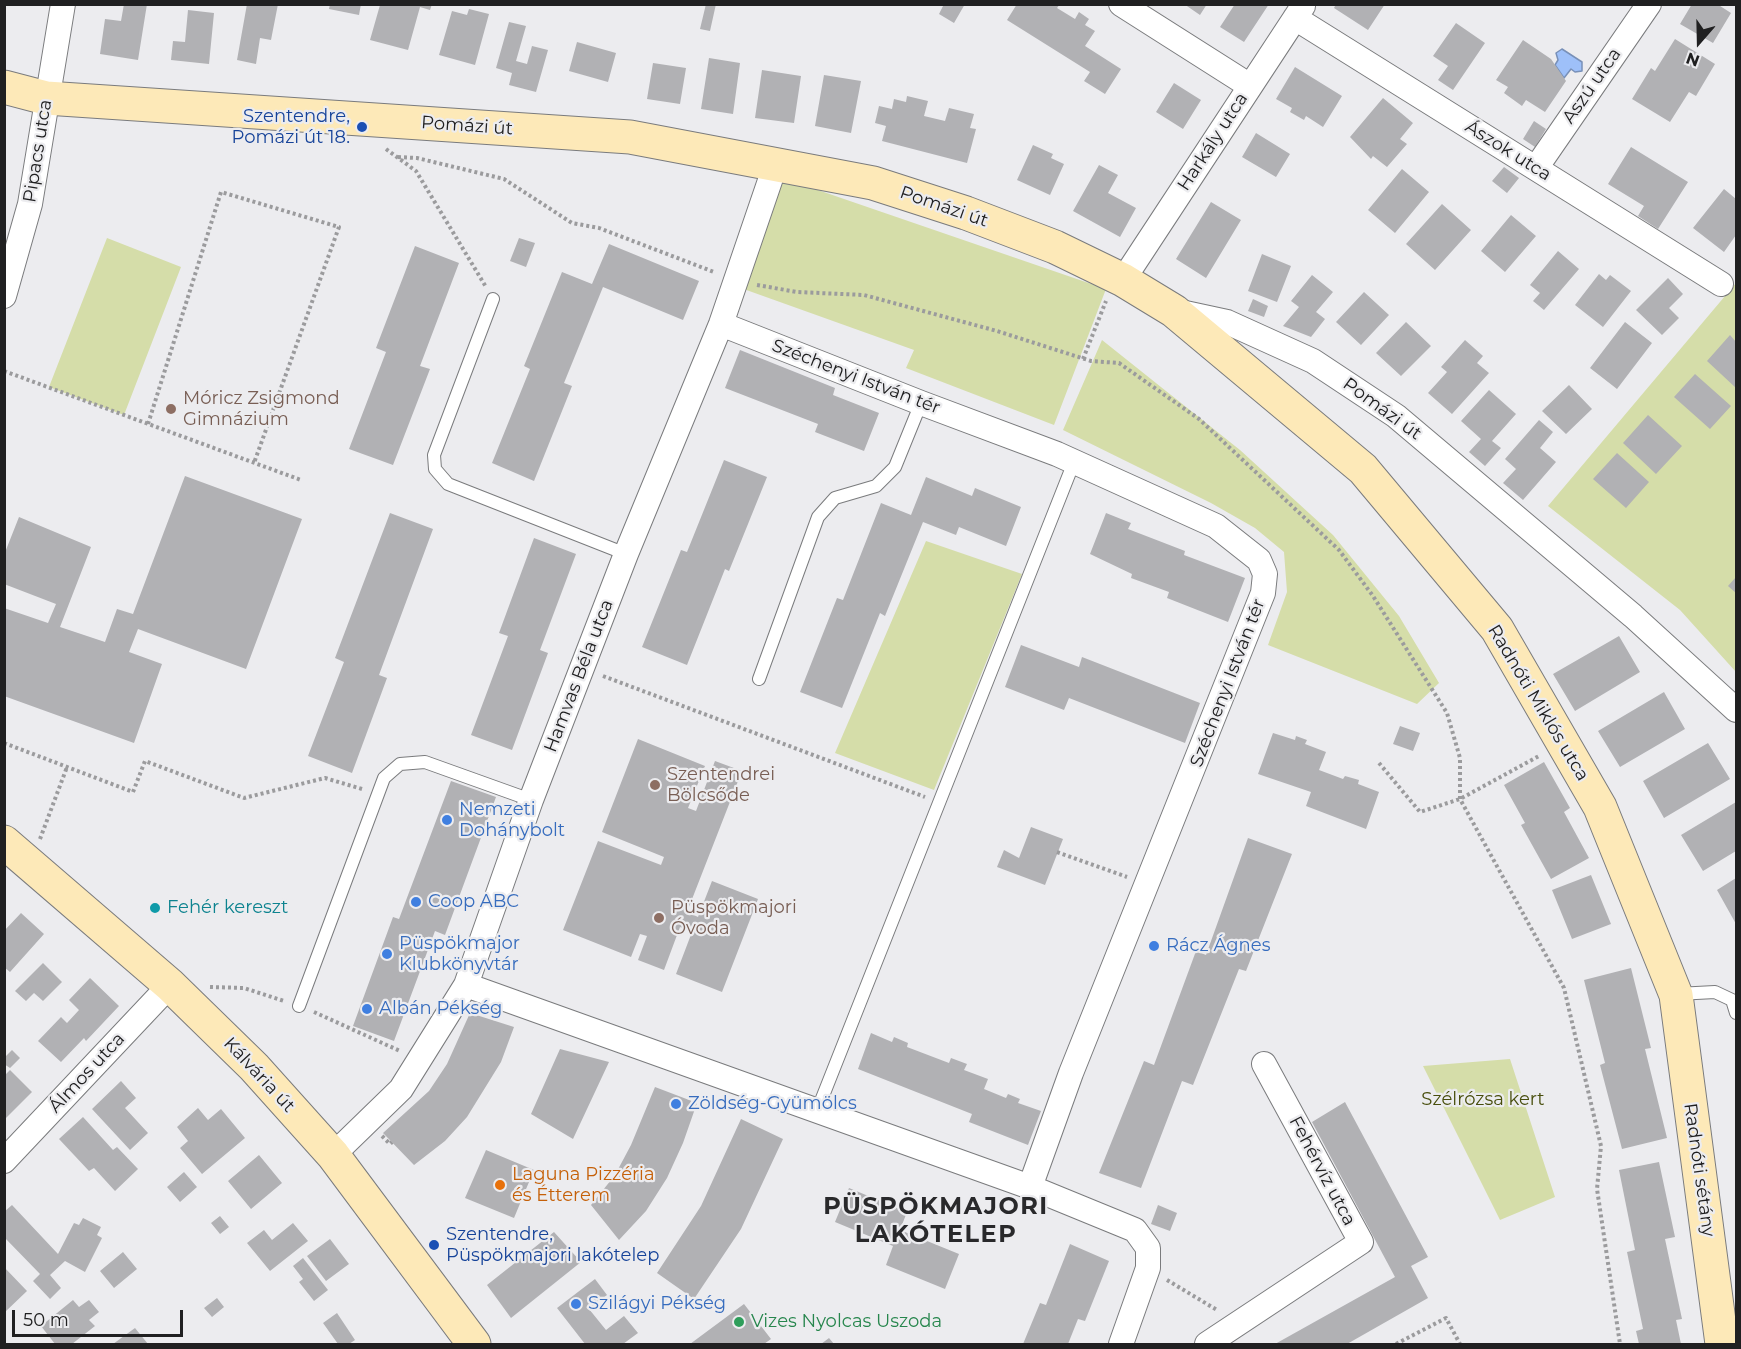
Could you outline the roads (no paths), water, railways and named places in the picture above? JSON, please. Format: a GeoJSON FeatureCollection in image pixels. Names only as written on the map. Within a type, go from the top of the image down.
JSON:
{"type":"FeatureCollection","features":[{"type":"Feature","properties":{"kind":"street","name":"Pipacs utca"},"geometry":{"type":"LineString","coordinates":[[4,296],[30,204],[63,4]]}},
{"type":"Feature","properties":{"kind":"street"},"geometry":{"type":"LineString","coordinates":[[1121,4],[1250,86]]}},
{"type":"Feature","properties":{"kind":"street","name":"Aszú utca"},"geometry":{"type":"LineString","coordinates":[[1536,168],[1649,4]]}},
{"type":"Feature","properties":{"kind":"street","name":"Harkály utca"},"geometry":{"type":"LineString","coordinates":[[1115,290],[1299,11]]}},
{"type":"Feature","properties":{"kind":"street","name":"Ászok utca"},"geometry":{"type":"LineString","coordinates":[[1299,11],[1536,168],[1721,284]]}},
{"type":"Feature","properties":{"kind":"street","name":"Pomázi út"},"geometry":{"type":"LineString","coordinates":[[4,87],[46,98],[630,137],[873,183],[966,213],[1055,247],[1115,290],[1174,311],[1227,322],[1313,361],[1396,416],[1633,616],[1737,710]]}},
{"type":"Feature","properties":{"kind":"street","name":"Hamvas Béla utca"},"geometry":{"type":"LineString","coordinates":[[333,1155],[401,1089],[466,985],[531,800],[626,554],[721,324],[724,276],[775,166]]}},
{"type":"Feature","properties":{"kind":"street","name":"Radnóti Miklós utca"},"geometry":{"type":"LineString","coordinates":[[1174,311],[1363,469],[1497,629],[1600,807],[1676,994]]}},
{"type":"Feature","properties":{"kind":"street","name":"Széchenyi István tér"},"geometry":{"type":"LineString","coordinates":[[721,324],[1074,462],[1216,526],[1259,560],[1265,574],[1263,593],[1071,1073],[1030,1187]]}},
{"type":"Feature","properties":{"kind":"street","name":"Kálvária út"},"geometry":{"type":"LineString","coordinates":[[15,851],[170,985],[254,1067],[333,1155],[474,1344]]}},
{"type":"Feature","properties":{"kind":"street","name":"Álmos utca"},"geometry":{"type":"LineString","coordinates":[[4,1161],[170,985]]}},
{"type":"Feature","properties":{"kind":"street"},"geometry":{"type":"LineString","coordinates":[[466,985],[1030,1187],[1135,1230],[1148,1248],[1148,1268],[1121,1344]]}},
{"type":"Feature","properties":{"kind":"street","name":"Radnóti sétány"},"geometry":{"type":"LineString","coordinates":[[1676,994],[1722,1344]]}},
{"type":"Feature","properties":{"kind":"street","name":"Fehérvíz utca"},"geometry":{"type":"LineString","coordinates":[[1207,1344],[1360,1242],[1264,1064]]}},
{"type":"Feature","properties":{"kind":"lane"},"geometry":{"type":"LineString","coordinates":[[493,299],[434,455],[435,470],[448,484],[626,554]]}},
{"type":"Feature","properties":{"kind":"lane"},"geometry":{"type":"LineString","coordinates":[[759,679],[818,517],[836,498],[876,486],[895,467],[921,403]]}},
{"type":"Feature","properties":{"kind":"lane"},"geometry":{"type":"LineString","coordinates":[[817,1111],[1074,462]]}},
{"type":"Feature","properties":{"kind":"lane"},"geometry":{"type":"LineString","coordinates":[[299,1006],[384,778],[400,764],[425,762],[531,800]]}},
{"type":"Feature","properties":{"kind":"lane"},"geometry":{"type":"LineString","coordinates":[[1676,994],[1714,992],[1732,1000],[1737,1013]]}},
{"type":"Feature","properties":{"kind":"water"},"geometry":{"type":"Polygon","coordinates":[[[1562,49],[1582,62],[1582,71],[1575,72],[1571,69],[1564,78],[1555,65],[1558,60],[1556,53],[1562,49]]]}},
{"type":"Feature","properties":{"kind":"place","name":"Szentendre, Pomázi út 18."},"geometry":{"type":"Point","coordinates":[362,127]}},
{"type":"Feature","properties":{"kind":"place","name":"Móricz Zsigmond Gimnázium"},"geometry":{"type":"Point","coordinates":[171,409]}},
{"type":"Feature","properties":{"kind":"place","name":"Szentendrei Bölcsőde"},"geometry":{"type":"Point","coordinates":[655,785]}},
{"type":"Feature","properties":{"kind":"place","name":"Nemzeti Dohánybolt"},"geometry":{"type":"Point","coordinates":[447,820]}},
{"type":"Feature","properties":{"kind":"place","name":"Coop ABC"},"geometry":{"type":"Point","coordinates":[416,902]}},
{"type":"Feature","properties":{"kind":"place","name":"Fehér kereszt"},"geometry":{"type":"Point","coordinates":[155,908]}},
{"type":"Feature","properties":{"kind":"place","name":"Püspökmajori Óvoda"},"geometry":{"type":"Point","coordinates":[659,918]}},
{"type":"Feature","properties":{"kind":"place","name":"Rácz Ágnes"},"geometry":{"type":"Point","coordinates":[1154,946]}},
{"type":"Feature","properties":{"kind":"place","name":"Püspökmajor Klubkönyvtár"},"geometry":{"type":"Point","coordinates":[387,954]}},
{"type":"Feature","properties":{"kind":"place","name":"Albán Pékség"},"geometry":{"type":"Point","coordinates":[367,1009]}},
{"type":"Feature","properties":{"kind":"place","name":"Zöldség-Gyümölcs"},"geometry":{"type":"Point","coordinates":[676,1104]}},
{"type":"Feature","properties":{"kind":"place","name":"Laguna Pizzéria és Étterem"},"geometry":{"type":"Point","coordinates":[500,1185]}},
{"type":"Feature","properties":{"kind":"place","name":"Szentendre, Püspökmajori lakótelep"},"geometry":{"type":"Point","coordinates":[434,1245]}},
{"type":"Feature","properties":{"kind":"place","name":"Szilágyi Pékség"},"geometry":{"type":"Point","coordinates":[576,1304]}},
{"type":"Feature","properties":{"kind":"place","name":"Vizes Nyolcas Uszoda"},"geometry":{"type":"Point","coordinates":[739,1322]}},
{"type":"Feature","properties":{"kind":"district","name":"PÜSPÖKMAJORI LAKÓTELEP"},"geometry":{"type":"Point","coordinates":[936,1221]}},
{"type":"Feature","properties":{"kind":"park label","name":"Szélrózsa kert"},"geometry":{"type":"Point","coordinates":[1483,1100]}}]}
